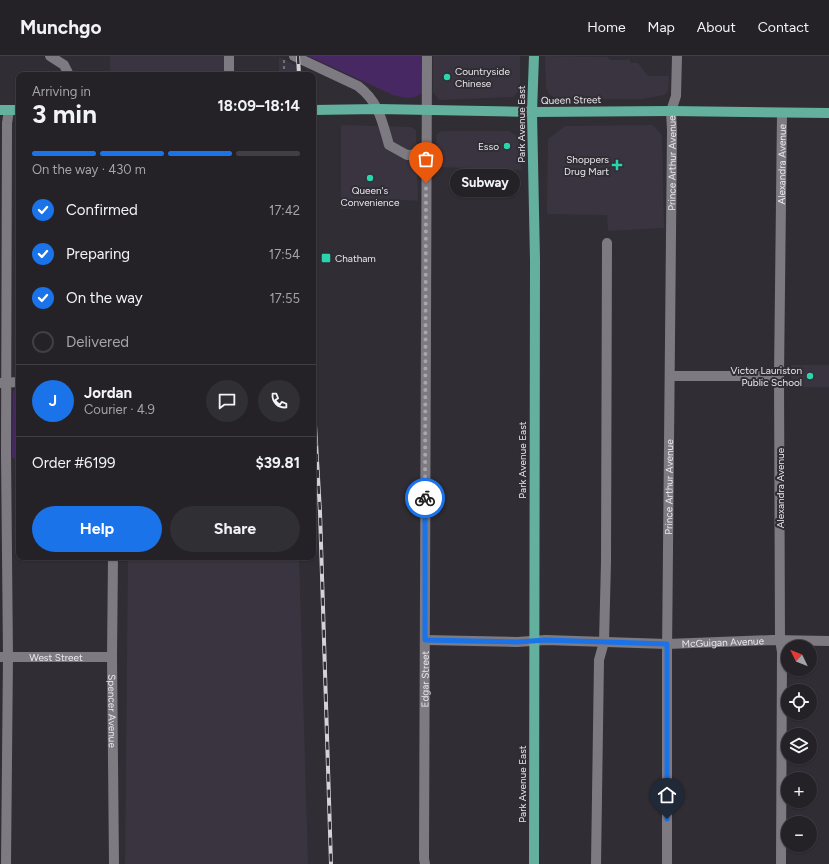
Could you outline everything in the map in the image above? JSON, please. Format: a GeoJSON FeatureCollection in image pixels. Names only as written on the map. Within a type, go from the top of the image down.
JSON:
{"type":"FeatureCollection","features":[{"type":"Feature","properties":{"kind":"main road","name":"Park Avenue East"},"geometry":{"type":"LineString","coordinates":[[534,56],[532,112],[535,260],[534,864]]}},
{"type":"Feature","properties":{"kind":"main road","name":"Queen Street"},"geometry":{"type":"LineString","coordinates":[[316,110],[378,109],[532,112],[671,111],[829,113]]}},
{"type":"Feature","properties":{"kind":"street"},"geometry":{"type":"LineString","coordinates":[[50,56],[64,65],[68,72]]}},
{"type":"Feature","properties":{"kind":"street"},"geometry":{"type":"LineString","coordinates":[[229,56],[229,72]]}},
{"type":"Feature","properties":{"kind":"street"},"geometry":{"type":"LineString","coordinates":[[294,56],[358,86],[367,92],[378,109],[389,145],[407,155],[426,154]]}},
{"type":"Feature","properties":{"kind":"street","name":"Edgar Street"},"geometry":{"type":"LineString","coordinates":[[426,864],[424,859],[427,56]]}},
{"type":"Feature","properties":{"kind":"street","name":"Prince Arthur Avenue"},"geometry":{"type":"LineString","coordinates":[[667,864],[671,111],[676,96],[677,56]]}},
{"type":"Feature","properties":{"kind":"street"},"geometry":{"type":"LineString","coordinates":[[6,864],[4,657],[6,454],[4,382],[7,123],[9,110]]}},
{"type":"Feature","properties":{"kind":"street","name":"Alexandra Avenue"},"geometry":{"type":"LineString","coordinates":[[781,864],[782,652],[780,640],[779,376],[782,112]]}},
{"type":"Feature","properties":{"kind":"street"},"geometry":{"type":"LineString","coordinates":[[596,864],[599,660],[604,642],[606,562],[607,244]]}},
{"type":"Feature","properties":{"kind":"street"},"geometry":{"type":"LineString","coordinates":[[670,376],[779,376]]}},
{"type":"Feature","properties":{"kind":"street"},"geometry":{"type":"LineString","coordinates":[[4,382],[16,382]]}},
{"type":"Feature","properties":{"kind":"street","name":"Spencer Avenue"},"geometry":{"type":"LineString","coordinates":[[113,560],[112,657],[114,864]]}},
{"type":"Feature","properties":{"kind":"street","name":"McGuigan Avenue"},"geometry":{"type":"LineString","coordinates":[[425,640],[546,640],[667,644],[780,640],[829,641]]}},
{"type":"Feature","properties":{"kind":"street","name":"West Street"},"geometry":{"type":"LineString","coordinates":[[4,657],[112,657]]}},
{"type":"Feature","properties":{"kind":"path"},"geometry":{"type":"LineString","coordinates":[[284,56],[284,72]]}},
{"type":"Feature","properties":{"kind":"shaded area"},"geometry":{"type":"Polygon","coordinates":[[[110,56],[225,56],[225,72],[110,72],[110,56]]]}},
{"type":"Feature","properties":{"kind":"shaded area"},"geometry":{"type":"Polygon","coordinates":[[[308,56],[422,56],[422,93],[412,98],[404,98],[393,95],[308,56]]]}},
{"type":"Feature","properties":{"kind":"shaded area"},"geometry":{"type":"Polygon","coordinates":[[[433,56],[520,56],[520,90],[513,97],[439,100],[433,92],[433,56]]]}},
{"type":"Feature","properties":{"kind":"shaded area"},"geometry":{"type":"Polygon","coordinates":[[[545,56],[608,57],[610,60],[627,60],[629,58],[631,63],[638,63],[648,76],[669,76],[668,91],[664,95],[642,99],[556,99],[549,94],[546,87],[545,56]]]}},
{"type":"Feature","properties":{"kind":"shaded area"},"geometry":{"type":"Polygon","coordinates":[[[279,57],[297,66],[297,72],[279,72],[279,57]]]}},
{"type":"Feature","properties":{"kind":"shaded area"},"geometry":{"type":"Polygon","coordinates":[[[341,125],[411,127],[416,130],[418,201],[389,199],[390,207],[341,209],[341,125]]]}},
{"type":"Feature","properties":{"kind":"shaded area"},"geometry":{"type":"Polygon","coordinates":[[[653,125],[662,135],[664,228],[608,231],[607,215],[547,214],[548,139],[565,126],[653,125]]]}},
{"type":"Feature","properties":{"kind":"shaded area"},"geometry":{"type":"Polygon","coordinates":[[[442,131],[509,131],[519,137],[521,170],[438,167],[436,135],[442,131]]]}},
{"type":"Feature","properties":{"kind":"shaded area","name":"Victor Lauriston Public School"},"geometry":{"type":"Polygon","coordinates":[[[791,365],[829,365],[829,387],[791,387],[791,365]]]}},
{"type":"Feature","properties":{"kind":"shaded area"},"geometry":{"type":"Polygon","coordinates":[[[15,389],[16,458],[12,458],[13,392],[15,389]]]}},
{"type":"Feature","properties":{"kind":"shaded area"},"geometry":{"type":"Polygon","coordinates":[[[128,560],[299,560],[308,864],[125,864],[128,560]]]}},
{"type":"Feature","properties":{"kind":"railway"},"geometry":{"type":"LineString","coordinates":[[298,56],[299,72]]}},
{"type":"Feature","properties":{"kind":"railway"},"geometry":{"type":"LineString","coordinates":[[316,442],[320,512],[331,864]]}},
{"type":"Feature","properties":{"kind":"way so far"},"geometry":{"type":"LineString","coordinates":[[425,498],[426,183]]}},
{"type":"Feature","properties":{"kind":"place","name":"Countryside Chinese"},"geometry":{"type":"Point","coordinates":[447,77]}},
{"type":"Feature","properties":{"kind":"place","name":"Esso"},"geometry":{"type":"Point","coordinates":[507,146]}},
{"type":"Feature","properties":{"kind":"place","name":"Shoppers Drug Mart"},"geometry":{"type":"Point","coordinates":[617,165]}},
{"type":"Feature","properties":{"kind":"place","name":"Queen's Convenience"},"geometry":{"type":"Point","coordinates":[370,178]}},
{"type":"Feature","properties":{"kind":"place","name":"Subway"},"geometry":{"type":"Point","coordinates":[426,183]}},
{"type":"Feature","properties":{"kind":"place","name":"Chatham"},"geometry":{"type":"Point","coordinates":[326,258]}},
{"type":"Feature","properties":{"kind":"place","name":"Victor Lauriston Public School"},"geometry":{"type":"Point","coordinates":[810,376]}},
{"type":"Feature","properties":{"kind":"route"},"geometry":{"type":"LineString","coordinates":[[425,498],[425,640],[517,642],[546,640],[667,644],[667,819]]}}]}
